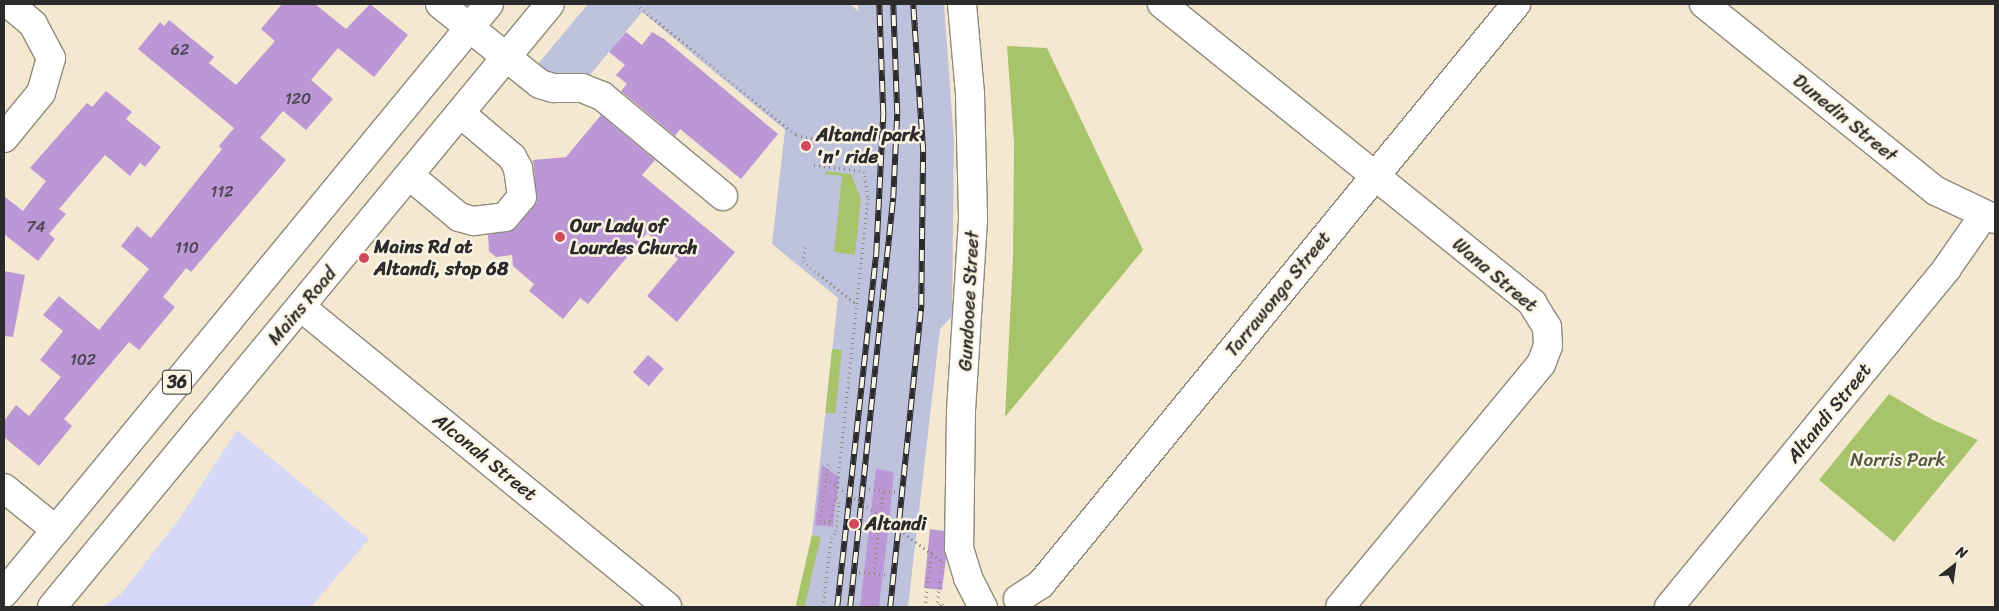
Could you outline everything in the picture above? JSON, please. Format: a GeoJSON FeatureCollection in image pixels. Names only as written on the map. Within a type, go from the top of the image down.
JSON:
{"type":"FeatureCollection","features":[{"type":"Feature","properties":{"kind":"street"},"geometry":{"type":"LineString","coordinates":[[4,138],[41,93],[50,58],[33,24],[10,4]]}},
{"type":"Feature","properties":{"kind":"street"},"geometry":{"type":"LineString","coordinates":[[440,4],[506,58],[546,87],[582,88],[602,96],[723,196]]}},
{"type":"Feature","properties":{"kind":"street","name":"36"},"geometry":{"type":"LineString","coordinates":[[4,593],[489,4]]}},
{"type":"Feature","properties":{"kind":"street","name":"Mains Road"},"geometry":{"type":"LineString","coordinates":[[52,607],[410,176],[550,4]]}},
{"type":"Feature","properties":{"kind":"street","name":"Gundooee Street"},"geometry":{"type":"LineString","coordinates":[[962,4],[970,94],[973,220],[962,411],[959,539],[963,564],[1010,601]]}},
{"type":"Feature","properties":{"kind":"street","name":"Wana Street"},"geometry":{"type":"LineString","coordinates":[[1162,4],[1532,303],[1544,318],[1548,346],[1541,364],[1340,607]]}},
{"type":"Feature","properties":{"kind":"street","name":"Tarrawonga Street"},"geometry":{"type":"LineString","coordinates":[[1010,601],[1374,176],[1516,4]]}},
{"type":"Feature","properties":{"kind":"street","name":"Dunedin Street"},"geometry":{"type":"LineString","coordinates":[[1704,4],[1936,191],[1989,217]]}},
{"type":"Feature","properties":{"kind":"street"},"geometry":{"type":"LineString","coordinates":[[410,176],[459,217],[473,221],[505,217],[522,197],[520,178],[512,157],[460,113]]}},
{"type":"Feature","properties":{"kind":"street","name":"Altandi Street"},"geometry":{"type":"LineString","coordinates":[[1669,607],[1989,217]]}},
{"type":"Feature","properties":{"kind":"street","name":"Alconah Street"},"geometry":{"type":"LineString","coordinates":[[301,307],[667,607]]}},
{"type":"Feature","properties":{"kind":"street"},"geometry":{"type":"LineString","coordinates":[[4,488],[56,530]]}},
{"type":"Feature","properties":{"kind":"path"},"geometry":{"type":"LineString","coordinates":[[636,4],[796,135],[817,138]]}},
{"type":"Feature","properties":{"kind":"path"},"geometry":{"type":"LineString","coordinates":[[814,165],[864,171],[868,198],[836,495],[830,522],[820,521],[828,464]]}},
{"type":"Feature","properties":{"kind":"path"},"geometry":{"type":"LineString","coordinates":[[805,247],[803,261],[857,305]]}},
{"type":"Feature","properties":{"kind":"path"},"geometry":{"type":"LineString","coordinates":[[826,478],[942,561],[936,607]]}},
{"type":"Feature","properties":{"kind":"path"},"geometry":{"type":"LineString","coordinates":[[868,489],[897,492]]}},
{"type":"Feature","properties":{"kind":"path"},"geometry":{"type":"LineString","coordinates":[[874,573],[883,491]]}},
{"type":"Feature","properties":{"kind":"path"},"geometry":{"type":"LineString","coordinates":[[823,607],[831,538],[836,531],[839,503],[836,495]]}},
{"type":"Feature","properties":{"kind":"path"},"geometry":{"type":"LineString","coordinates":[[925,607],[932,544]]}},
{"type":"Feature","properties":{"kind":"path"},"geometry":{"type":"LineString","coordinates":[[859,572],[888,575]]}},
{"type":"Feature","properties":{"kind":"path"},"geometry":{"type":"LineString","coordinates":[[936,607],[942,604],[944,607]]}},
{"type":"Feature","properties":{"kind":"shaded area"},"geometry":{"type":"Polygon","coordinates":[[[588,4],[850,4],[858,11],[858,4],[944,4],[954,141],[952,316],[940,329],[908,607],[804,607],[838,298],[772,244],[785,130],[642,12],[571,98],[518,88],[588,4]]]}},
{"type":"Feature","properties":{"kind":"shaded area"},"geometry":{"type":"Polygon","coordinates":[[[237,430],[369,539],[311,607],[102,607],[121,594],[180,518],[237,430]]]}},
{"type":"Feature","properties":{"kind":"green space"},"geometry":{"type":"Polygon","coordinates":[[[1007,46],[1047,48],[1143,250],[1005,417],[1013,258],[1014,143],[1007,46]]]}},
{"type":"Feature","properties":{"kind":"green space"},"geometry":{"type":"Polygon","coordinates":[[[826,171],[851,174],[861,199],[855,255],[834,252],[842,176],[825,174],[826,171]]]}},
{"type":"Feature","properties":{"kind":"green space"},"geometry":{"type":"Polygon","coordinates":[[[832,349],[842,350],[835,414],[825,413],[832,349]]]}},
{"type":"Feature","properties":{"kind":"green space","name":"Norris Park"},"geometry":{"type":"Polygon","coordinates":[[[1889,394],[1933,420],[1978,440],[1894,542],[1819,480],[1889,394]]]}},
{"type":"Feature","properties":{"kind":"green space"},"geometry":{"type":"Polygon","coordinates":[[[812,535],[821,537],[805,607],[796,605],[812,535]]]}},
{"type":"Feature","properties":{"kind":"building"},"geometry":{"type":"Polygon","coordinates":[[[282,4],[315,4],[346,29],[370,4],[408,35],[374,77],[338,48],[311,80],[333,99],[306,130],[283,111],[260,138],[286,160],[191,272],[186,268],[163,297],[175,307],[139,350],[129,342],[64,419],[72,426],[39,466],[4,437],[4,421],[16,405],[29,416],[61,377],[40,360],[63,331],[43,315],[59,296],[99,330],[149,269],[121,246],[137,226],[151,238],[222,149],[219,146],[234,128],[138,49],[160,22],[164,26],[169,20],[214,57],[209,63],[236,85],[275,41],[261,29],[282,4]]]}},
{"type":"Feature","properties":{"kind":"building"},"geometry":{"type":"Polygon","coordinates":[[[626,32],[642,45],[652,32],[664,39],[778,134],[741,179],[680,129],[675,136],[621,91],[627,84],[616,75],[625,65],[609,52],[626,32]]]}},
{"type":"Feature","properties":{"kind":"building"},"geometry":{"type":"Polygon","coordinates":[[[106,91],[132,112],[126,119],[161,147],[145,167],[140,163],[130,176],[105,155],[59,209],[66,214],[49,234],[55,239],[38,261],[4,234],[4,196],[23,211],[46,181],[30,168],[87,103],[92,107],[106,91]]]}},
{"type":"Feature","properties":{"kind":"building"},"geometry":{"type":"Polygon","coordinates":[[[601,115],[655,160],[642,175],[735,252],[677,322],[647,296],[678,259],[647,233],[588,304],[580,298],[563,319],[529,291],[534,284],[513,266],[512,255],[496,257],[489,251],[488,235],[516,228],[537,202],[533,160],[566,157],[601,115]]]}},
{"type":"Feature","properties":{"kind":"building"},"geometry":{"type":"Polygon","coordinates":[[[4,271],[25,275],[13,337],[4,336],[4,271]]]}},
{"type":"Feature","properties":{"kind":"building"},"geometry":{"type":"Polygon","coordinates":[[[648,355],[664,369],[649,386],[633,372],[648,355]]]}},
{"type":"Feature","properties":{"kind":"building"},"geometry":{"type":"Polygon","coordinates":[[[822,465],[839,477],[833,527],[815,525],[822,465]]]}},
{"type":"Feature","properties":{"kind":"building"},"geometry":{"type":"Polygon","coordinates":[[[876,469],[894,472],[888,532],[879,607],[860,607],[876,469]]]}},
{"type":"Feature","properties":{"kind":"building"},"geometry":{"type":"Polygon","coordinates":[[[930,529],[944,531],[946,558],[942,590],[924,588],[930,529]]]}},
{"type":"Feature","properties":{"kind":"railway"},"geometry":{"type":"LineString","coordinates":[[837,607],[876,254],[883,114],[879,4]]}},
{"type":"Feature","properties":{"kind":"railway"},"geometry":{"type":"LineString","coordinates":[[850,607],[893,198],[897,114],[893,4]]}},
{"type":"Feature","properties":{"kind":"railway"},"geometry":{"type":"LineString","coordinates":[[890,607],[921,305],[923,152],[913,4]]}},
{"type":"Feature","properties":{"kind":"place","name":"Altandi park 'n' ride"},"geometry":{"type":"Point","coordinates":[806,146]}},
{"type":"Feature","properties":{"kind":"place","name":"Our Lady of Lourdes Church"},"geometry":{"type":"Point","coordinates":[560,237]}},
{"type":"Feature","properties":{"kind":"place","name":"Mains Rd at Altandi, stop 68"},"geometry":{"type":"Point","coordinates":[364,258]}},
{"type":"Feature","properties":{"kind":"place","name":"Altandi"},"geometry":{"type":"Point","coordinates":[854,524]}}]}
